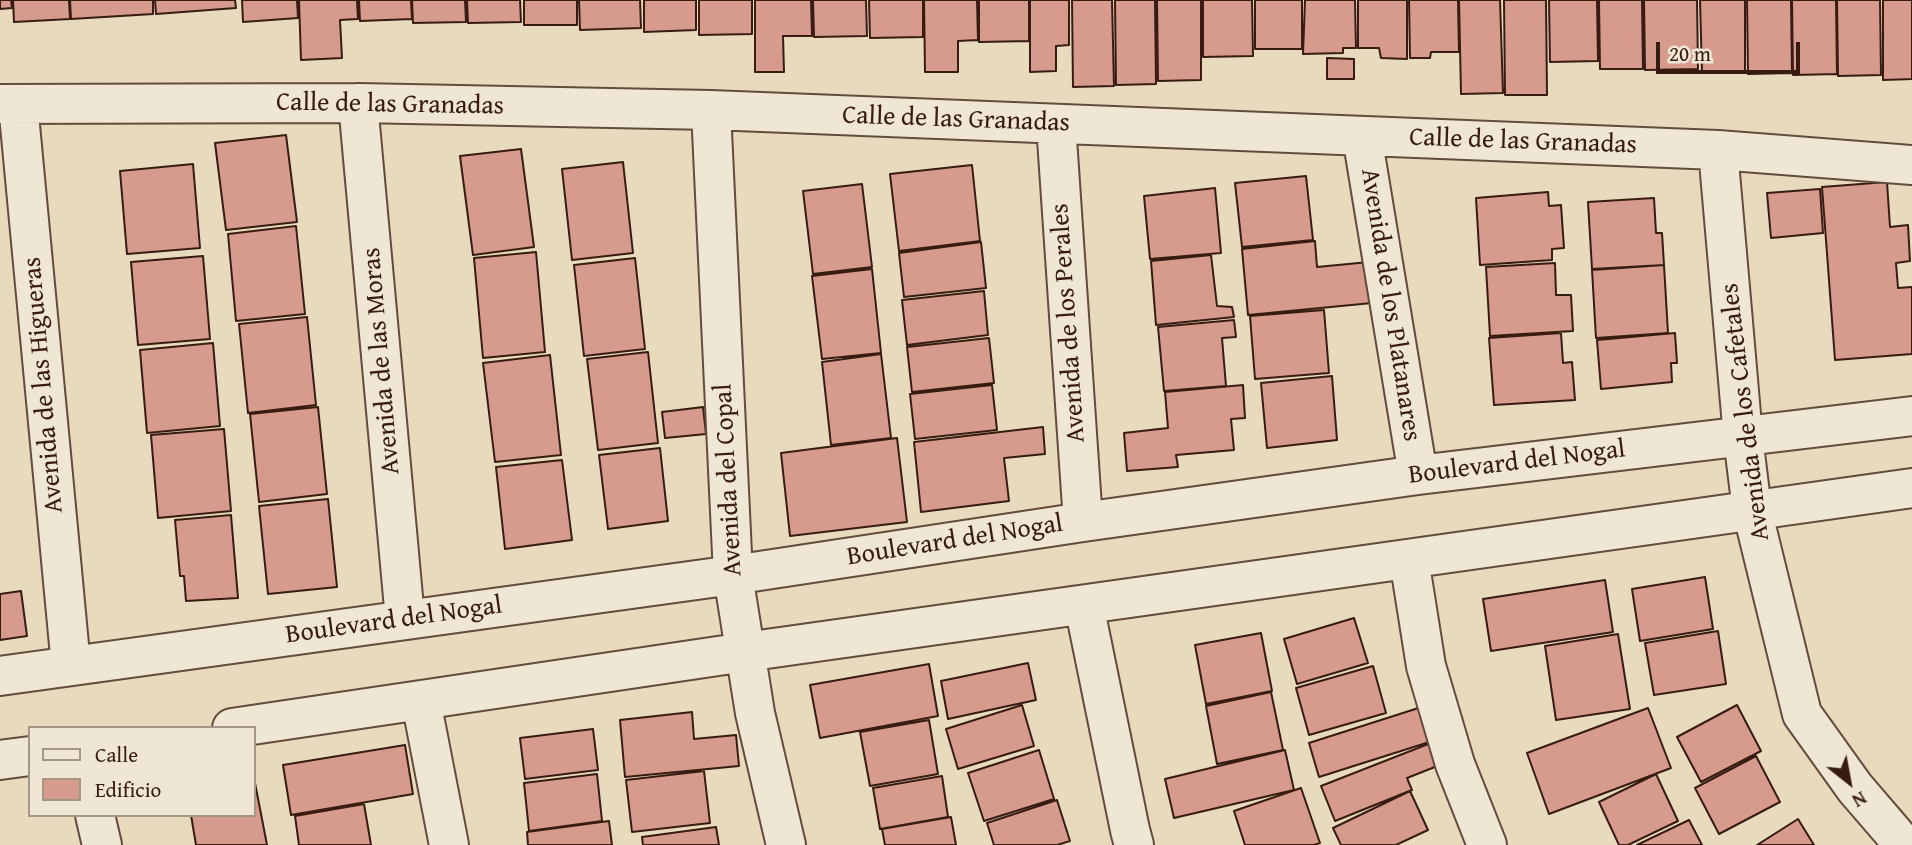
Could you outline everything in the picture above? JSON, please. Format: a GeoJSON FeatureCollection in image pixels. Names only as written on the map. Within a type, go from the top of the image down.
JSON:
{"type":"FeatureCollection","features":[{"type":"Feature","properties":{"kind":"street","name":"Calle de las Granadas"},"geometry":{"type":"LineString","coordinates":[[9,104],[358,103],[710,110],[1718,150],[1912,165]]}},
{"type":"Feature","properties":{"kind":"street","name":"Avenida de las Moras"},"geometry":{"type":"LineString","coordinates":[[358,103],[405,619]]}},
{"type":"Feature","properties":{"kind":"street","name":"Avenida de las Higueras"},"geometry":{"type":"LineString","coordinates":[[9,104],[71,666]]}},
{"type":"Feature","properties":{"kind":"street","name":"Avenida del Copal"},"geometry":{"type":"LineString","coordinates":[[710,110],[733,575],[755,713],[786,845]]}},
{"type":"Feature","properties":{"kind":"street","name":"Avenida de los Perales"},"geometry":{"type":"LineString","coordinates":[[1056,124],[1083,522]]}},
{"type":"Feature","properties":{"kind":"street","name":"Avenida de los Platanares"},"geometry":{"type":"LineString","coordinates":[[1362,136],[1418,475]]}},
{"type":"Feature","properties":{"kind":"street","name":"Avenida de los Cafetales"},"geometry":{"type":"LineString","coordinates":[[1718,150],[1752,510],[1801,714],[1855,788],[1904,845]]}},
{"type":"Feature","properties":{"kind":"street","name":"Boulevard del Nogal"},"geometry":{"type":"LineString","coordinates":[[0,676],[733,575],[1418,475],[1912,416]]}},
{"type":"Feature","properties":{"kind":"street"},"geometry":{"type":"LineString","coordinates":[[246,726],[745,652],[1912,488]]}},
{"type":"Feature","properties":{"kind":"street"},"geometry":{"type":"LineString","coordinates":[[1409,559],[1426,666],[1455,764],[1487,845]]}},
{"type":"Feature","properties":{"kind":"street"},"geometry":{"type":"LineString","coordinates":[[1084,605],[1134,845]]}},
{"type":"Feature","properties":{"kind":"street"},"geometry":{"type":"LineString","coordinates":[[421,701],[449,845]]}},
{"type":"Feature","properties":{"kind":"street"},"geometry":{"type":"LineString","coordinates":[[0,760],[28,756]]}},
{"type":"Feature","properties":{"kind":"street"},"geometry":{"type":"LineString","coordinates":[[95,817],[102,845]]}},
{"type":"Feature","properties":{"kind":"building"},"geometry":{"type":"Polygon","coordinates":[[[0,0],[11,0],[12,8],[0,9],[0,0]]]}},
{"type":"Feature","properties":{"kind":"building"},"geometry":{"type":"Polygon","coordinates":[[[13,0],[69,0],[70,19],[14,22],[13,0]]]}},
{"type":"Feature","properties":{"kind":"building"},"geometry":{"type":"Polygon","coordinates":[[[70,0],[153,0],[153,14],[71,19],[70,0]]]}},
{"type":"Feature","properties":{"kind":"building"},"geometry":{"type":"Polygon","coordinates":[[[155,0],[235,0],[236,8],[156,14],[155,0]]]}},
{"type":"Feature","properties":{"kind":"building"},"geometry":{"type":"Polygon","coordinates":[[[242,0],[297,0],[298,18],[243,22],[242,0]]]}},
{"type":"Feature","properties":{"kind":"building"},"geometry":{"type":"Polygon","coordinates":[[[299,0],[357,0],[358,19],[340,20],[342,58],[301,60],[299,0]]]}},
{"type":"Feature","properties":{"kind":"building"},"geometry":{"type":"Polygon","coordinates":[[[359,0],[411,0],[412,19],[360,21],[359,0]]]}},
{"type":"Feature","properties":{"kind":"building"},"geometry":{"type":"Polygon","coordinates":[[[412,0],[465,0],[466,22],[413,23],[412,0]]]}},
{"type":"Feature","properties":{"kind":"building"},"geometry":{"type":"Polygon","coordinates":[[[467,0],[520,0],[521,22],[468,23],[467,0]]]}},
{"type":"Feature","properties":{"kind":"building"},"geometry":{"type":"Polygon","coordinates":[[[524,0],[577,0],[577,25],[524,25],[524,0]]]}},
{"type":"Feature","properties":{"kind":"building"},"geometry":{"type":"Polygon","coordinates":[[[579,0],[640,0],[641,28],[580,30],[579,0]]]}},
{"type":"Feature","properties":{"kind":"building"},"geometry":{"type":"Polygon","coordinates":[[[644,0],[696,0],[696,30],[644,32],[644,0]]]}},
{"type":"Feature","properties":{"kind":"building"},"geometry":{"type":"Polygon","coordinates":[[[699,0],[752,0],[752,34],[699,35],[699,0]]]}},
{"type":"Feature","properties":{"kind":"building"},"geometry":{"type":"Polygon","coordinates":[[[755,0],[811,0],[812,36],[783,36],[784,72],[755,72],[755,0]]]}},
{"type":"Feature","properties":{"kind":"building"},"geometry":{"type":"Polygon","coordinates":[[[813,0],[866,0],[867,36],[814,37],[813,0]]]}},
{"type":"Feature","properties":{"kind":"building"},"geometry":{"type":"Polygon","coordinates":[[[869,0],[923,0],[923,37],[870,38],[869,0]]]}},
{"type":"Feature","properties":{"kind":"building"},"geometry":{"type":"Polygon","coordinates":[[[924,0],[977,0],[978,40],[958,41],[958,72],[925,72],[924,0]]]}},
{"type":"Feature","properties":{"kind":"building"},"geometry":{"type":"Polygon","coordinates":[[[979,0],[1029,0],[1029,41],[979,42],[979,0]]]}},
{"type":"Feature","properties":{"kind":"building"},"geometry":{"type":"Polygon","coordinates":[[[1030,0],[1069,0],[1069,45],[1056,46],[1056,71],[1030,72],[1030,0]]]}},
{"type":"Feature","properties":{"kind":"building"},"geometry":{"type":"Polygon","coordinates":[[[1072,0],[1112,0],[1114,86],[1073,87],[1072,0]]]}},
{"type":"Feature","properties":{"kind":"building"},"geometry":{"type":"Polygon","coordinates":[[[1115,0],[1155,0],[1156,84],[1116,85],[1115,0]]]}},
{"type":"Feature","properties":{"kind":"building"},"geometry":{"type":"Polygon","coordinates":[[[1157,0],[1201,0],[1201,80],[1158,81],[1157,0]]]}},
{"type":"Feature","properties":{"kind":"building"},"geometry":{"type":"Polygon","coordinates":[[[1203,0],[1252,0],[1253,56],[1203,57],[1203,0]]]}},
{"type":"Feature","properties":{"kind":"building"},"geometry":{"type":"Polygon","coordinates":[[[1255,0],[1302,0],[1302,49],[1255,49],[1255,0]]]}},
{"type":"Feature","properties":{"kind":"building"},"geometry":{"type":"Polygon","coordinates":[[[1305,0],[1355,0],[1356,48],[1343,48],[1343,53],[1303,54],[1305,0]]]}},
{"type":"Feature","properties":{"kind":"building"},"geometry":{"type":"Polygon","coordinates":[[[1358,0],[1407,0],[1407,59],[1381,58],[1379,48],[1358,48],[1358,0]]]}},
{"type":"Feature","properties":{"kind":"building"},"geometry":{"type":"Polygon","coordinates":[[[1409,0],[1458,0],[1459,52],[1431,52],[1430,58],[1410,58],[1409,0]]]}},
{"type":"Feature","properties":{"kind":"building"},"geometry":{"type":"Polygon","coordinates":[[[1459,0],[1500,0],[1503,93],[1461,94],[1459,0]]]}},
{"type":"Feature","properties":{"kind":"building"},"geometry":{"type":"Polygon","coordinates":[[[1504,0],[1546,0],[1547,95],[1505,95],[1504,0]]]}},
{"type":"Feature","properties":{"kind":"building"},"geometry":{"type":"Polygon","coordinates":[[[1549,0],[1597,0],[1598,61],[1550,62],[1549,0]]]}},
{"type":"Feature","properties":{"kind":"building"},"geometry":{"type":"Polygon","coordinates":[[[1599,0],[1642,0],[1643,69],[1600,69],[1599,0]]]}},
{"type":"Feature","properties":{"kind":"building"},"geometry":{"type":"Polygon","coordinates":[[[1644,0],[1697,0],[1698,69],[1645,70],[1644,0]]]}},
{"type":"Feature","properties":{"kind":"building"},"geometry":{"type":"Polygon","coordinates":[[[1700,0],[1745,0],[1745,73],[1702,73],[1700,0]]]}},
{"type":"Feature","properties":{"kind":"building"},"geometry":{"type":"Polygon","coordinates":[[[1747,0],[1791,0],[1792,73],[1748,74],[1747,0]]]}},
{"type":"Feature","properties":{"kind":"building"},"geometry":{"type":"Polygon","coordinates":[[[1792,0],[1836,0],[1837,74],[1793,75],[1792,0]]]}},
{"type":"Feature","properties":{"kind":"building"},"geometry":{"type":"Polygon","coordinates":[[[1837,0],[1880,0],[1881,75],[1838,76],[1837,0]]]}},
{"type":"Feature","properties":{"kind":"building"},"geometry":{"type":"Polygon","coordinates":[[[1883,0],[1912,0],[1912,79],[1883,80],[1883,0]]]}},
{"type":"Feature","properties":{"kind":"building"},"geometry":{"type":"Polygon","coordinates":[[[1327,58],[1354,59],[1354,79],[1327,79],[1327,58]]]}},
{"type":"Feature","properties":{"kind":"building"},"geometry":{"type":"Polygon","coordinates":[[[286,135],[297,222],[226,230],[215,143],[286,135]]]}},
{"type":"Feature","properties":{"kind":"building"},"geometry":{"type":"Polygon","coordinates":[[[521,149],[534,247],[473,255],[460,156],[521,149]]]}},
{"type":"Feature","properties":{"kind":"building"},"geometry":{"type":"Polygon","coordinates":[[[623,162],[633,253],[572,260],[562,169],[623,162]]]}},
{"type":"Feature","properties":{"kind":"building"},"geometry":{"type":"Polygon","coordinates":[[[193,164],[200,248],[127,254],[120,171],[193,164]]]}},
{"type":"Feature","properties":{"kind":"building"},"geometry":{"type":"Polygon","coordinates":[[[972,165],[980,241],[899,251],[890,174],[972,165]]]}},
{"type":"Feature","properties":{"kind":"building"},"geometry":{"type":"Polygon","coordinates":[[[1306,176],[1313,240],[1242,247],[1235,183],[1306,176]]]}},
{"type":"Feature","properties":{"kind":"building"},"geometry":{"type":"Polygon","coordinates":[[[1887,182],[1890,227],[1908,225],[1910,261],[1896,263],[1898,288],[1912,287],[1912,354],[1835,360],[1822,187],[1887,182]]]}},
{"type":"Feature","properties":{"kind":"building"},"geometry":{"type":"Polygon","coordinates":[[[862,184],[872,267],[813,274],[803,191],[862,184]]]}},
{"type":"Feature","properties":{"kind":"building"},"geometry":{"type":"Polygon","coordinates":[[[1215,188],[1221,253],[1150,259],[1144,196],[1215,188]]]}},
{"type":"Feature","properties":{"kind":"building"},"geometry":{"type":"Polygon","coordinates":[[[1820,189],[1823,233],[1771,238],[1767,193],[1820,189]]]}},
{"type":"Feature","properties":{"kind":"building"},"geometry":{"type":"Polygon","coordinates":[[[1548,192],[1549,206],[1561,205],[1564,248],[1552,249],[1552,260],[1480,265],[1476,198],[1548,192]]]}},
{"type":"Feature","properties":{"kind":"building"},"geometry":{"type":"Polygon","coordinates":[[[1654,198],[1656,233],[1662,233],[1664,265],[1592,269],[1588,202],[1654,198]]]}},
{"type":"Feature","properties":{"kind":"building"},"geometry":{"type":"Polygon","coordinates":[[[296,226],[305,314],[236,321],[228,234],[296,226]]]}},
{"type":"Feature","properties":{"kind":"building"},"geometry":{"type":"Polygon","coordinates":[[[1315,241],[1317,267],[1369,262],[1372,303],[1248,315],[1242,249],[1315,241]]]}},
{"type":"Feature","properties":{"kind":"building"},"geometry":{"type":"Polygon","coordinates":[[[981,242],[986,288],[904,297],[899,253],[981,242]]]}},
{"type":"Feature","properties":{"kind":"building"},"geometry":{"type":"Polygon","coordinates":[[[536,252],[545,352],[483,358],[474,258],[536,252]]]}},
{"type":"Feature","properties":{"kind":"building"},"geometry":{"type":"Polygon","coordinates":[[[1211,255],[1217,306],[1232,307],[1234,317],[1156,325],[1151,261],[1211,255]]]}},
{"type":"Feature","properties":{"kind":"building"},"geometry":{"type":"Polygon","coordinates":[[[203,256],[210,339],[138,345],[131,262],[203,256]]]}},
{"type":"Feature","properties":{"kind":"building"},"geometry":{"type":"Polygon","coordinates":[[[635,258],[645,349],[584,356],[574,265],[635,258]]]}},
{"type":"Feature","properties":{"kind":"building"},"geometry":{"type":"Polygon","coordinates":[[[1555,263],[1556,295],[1571,295],[1573,331],[1490,336],[1486,267],[1555,263]]]}},
{"type":"Feature","properties":{"kind":"building"},"geometry":{"type":"Polygon","coordinates":[[[1664,265],[1668,333],[1596,338],[1592,270],[1664,265]]]}},
{"type":"Feature","properties":{"kind":"building"},"geometry":{"type":"Polygon","coordinates":[[[872,269],[881,353],[822,359],[812,276],[872,269]]]}},
{"type":"Feature","properties":{"kind":"building"},"geometry":{"type":"Polygon","coordinates":[[[984,291],[988,335],[907,345],[902,300],[984,291]]]}},
{"type":"Feature","properties":{"kind":"building"},"geometry":{"type":"Polygon","coordinates":[[[1324,310],[1329,373],[1255,379],[1250,316],[1324,310]]]}},
{"type":"Feature","properties":{"kind":"building"},"geometry":{"type":"Polygon","coordinates":[[[307,317],[316,405],[248,413],[239,324],[307,317]]]}},
{"type":"Feature","properties":{"kind":"building"},"geometry":{"type":"Polygon","coordinates":[[[1234,320],[1236,337],[1222,338],[1226,386],[1164,391],[1158,327],[1234,320]]]}},
{"type":"Feature","properties":{"kind":"building"},"geometry":{"type":"Polygon","coordinates":[[[1561,333],[1563,363],[1572,362],[1575,400],[1494,405],[1489,338],[1561,333]]]}},
{"type":"Feature","properties":{"kind":"building"},"geometry":{"type":"Polygon","coordinates":[[[1675,333],[1677,363],[1671,363],[1672,382],[1601,389],[1597,340],[1675,333]]]}},
{"type":"Feature","properties":{"kind":"building"},"geometry":{"type":"Polygon","coordinates":[[[989,338],[994,383],[912,392],[907,347],[989,338]]]}},
{"type":"Feature","properties":{"kind":"building"},"geometry":{"type":"Polygon","coordinates":[[[213,343],[220,426],[147,433],[140,350],[213,343]]]}},
{"type":"Feature","properties":{"kind":"building"},"geometry":{"type":"Polygon","coordinates":[[[648,352],[658,443],[598,450],[587,359],[648,352]]]}},
{"type":"Feature","properties":{"kind":"building"},"geometry":{"type":"Polygon","coordinates":[[[881,354],[891,438],[831,445],[822,362],[881,354]]]}},
{"type":"Feature","properties":{"kind":"building"},"geometry":{"type":"Polygon","coordinates":[[[550,355],[561,455],[495,462],[483,363],[550,355]]]}},
{"type":"Feature","properties":{"kind":"building"},"geometry":{"type":"Polygon","coordinates":[[[1332,376],[1337,440],[1267,448],[1261,383],[1332,376]]]}},
{"type":"Feature","properties":{"kind":"building"},"geometry":{"type":"Polygon","coordinates":[[[992,385],[997,430],[915,439],[910,394],[992,385]]]}},
{"type":"Feature","properties":{"kind":"building"},"geometry":{"type":"Polygon","coordinates":[[[1243,385],[1245,418],[1231,419],[1234,450],[1176,455],[1178,467],[1127,471],[1124,433],[1168,428],[1165,392],[1243,385]]]}},
{"type":"Feature","properties":{"kind":"building"},"geometry":{"type":"Polygon","coordinates":[[[318,407],[327,494],[259,502],[250,414],[318,407]]]}},
{"type":"Feature","properties":{"kind":"building"},"geometry":{"type":"Polygon","coordinates":[[[703,407],[706,434],[665,438],[662,412],[703,407]]]}},
{"type":"Feature","properties":{"kind":"building"},"geometry":{"type":"Polygon","coordinates":[[[1043,427],[1045,454],[1004,458],[1009,501],[921,512],[914,442],[1043,427]]]}},
{"type":"Feature","properties":{"kind":"building"},"geometry":{"type":"Polygon","coordinates":[[[224,429],[231,511],[158,518],[151,435],[224,429]]]}},
{"type":"Feature","properties":{"kind":"building"},"geometry":{"type":"Polygon","coordinates":[[[897,438],[907,522],[790,536],[781,453],[897,438]]]}},
{"type":"Feature","properties":{"kind":"building"},"geometry":{"type":"Polygon","coordinates":[[[660,448],[668,521],[608,529],[599,455],[660,448]]]}},
{"type":"Feature","properties":{"kind":"building"},"geometry":{"type":"Polygon","coordinates":[[[562,460],[572,540],[505,549],[496,467],[562,460]]]}},
{"type":"Feature","properties":{"kind":"building"},"geometry":{"type":"Polygon","coordinates":[[[328,499],[337,587],[268,594],[259,506],[328,499]]]}},
{"type":"Feature","properties":{"kind":"building"},"geometry":{"type":"Polygon","coordinates":[[[231,515],[238,598],[186,601],[184,576],[180,576],[175,520],[231,515]]]}},
{"type":"Feature","properties":{"kind":"building"},"geometry":{"type":"Polygon","coordinates":[[[1705,577],[1713,629],[1640,641],[1632,589],[1705,577]]]}},
{"type":"Feature","properties":{"kind":"building"},"geometry":{"type":"Polygon","coordinates":[[[1605,580],[1613,632],[1491,651],[1483,599],[1605,580]]]}},
{"type":"Feature","properties":{"kind":"building"},"geometry":{"type":"Polygon","coordinates":[[[21,591],[27,636],[0,640],[0,594],[21,591]]]}},
{"type":"Feature","properties":{"kind":"building"},"geometry":{"type":"Polygon","coordinates":[[[1354,618],[1368,663],[1297,684],[1284,639],[1354,618]]]}},
{"type":"Feature","properties":{"kind":"building"},"geometry":{"type":"Polygon","coordinates":[[[1718,631],[1726,684],[1654,695],[1645,643],[1718,631]]]}},
{"type":"Feature","properties":{"kind":"building"},"geometry":{"type":"Polygon","coordinates":[[[1261,633],[1272,691],[1206,704],[1195,645],[1261,633]]]}},
{"type":"Feature","properties":{"kind":"building"},"geometry":{"type":"Polygon","coordinates":[[[1618,634],[1630,709],[1556,720],[1545,646],[1618,634]]]}},
{"type":"Feature","properties":{"kind":"building"},"geometry":{"type":"Polygon","coordinates":[[[1028,663],[1036,700],[948,719],[941,681],[1028,663]]]}},
{"type":"Feature","properties":{"kind":"building"},"geometry":{"type":"Polygon","coordinates":[[[929,664],[938,716],[820,738],[810,685],[929,664]]]}},
{"type":"Feature","properties":{"kind":"building"},"geometry":{"type":"Polygon","coordinates":[[[1373,666],[1386,713],[1309,735],[1296,688],[1373,666]]]}},
{"type":"Feature","properties":{"kind":"building"},"geometry":{"type":"Polygon","coordinates":[[[1271,692],[1283,750],[1217,764],[1206,706],[1271,692]]]}},
{"type":"Feature","properties":{"kind":"building"},"geometry":{"type":"Polygon","coordinates":[[[1431,704],[1442,738],[1319,777],[1309,743],[1431,704]]]}},
{"type":"Feature","properties":{"kind":"building"},"geometry":{"type":"Polygon","coordinates":[[[1022,705],[1034,746],[958,769],[946,729],[1022,705]]]}},
{"type":"Feature","properties":{"kind":"building"},"geometry":{"type":"Polygon","coordinates":[[[1737,705],[1761,751],[1701,782],[1677,737],[1737,705]]]}},
{"type":"Feature","properties":{"kind":"building"},"geometry":{"type":"Polygon","coordinates":[[[1648,708],[1671,768],[1549,814],[1527,753],[1648,708]]]}},
{"type":"Feature","properties":{"kind":"building"},"geometry":{"type":"Polygon","coordinates":[[[692,712],[694,739],[736,735],[739,766],[625,777],[620,720],[692,712]]]}},
{"type":"Feature","properties":{"kind":"building"},"geometry":{"type":"Polygon","coordinates":[[[929,720],[938,774],[870,786],[860,732],[929,720]]]}},
{"type":"Feature","properties":{"kind":"building"},"geometry":{"type":"Polygon","coordinates":[[[593,729],[598,770],[525,779],[520,738],[593,729]]]}},
{"type":"Feature","properties":{"kind":"building"},"geometry":{"type":"Polygon","coordinates":[[[1441,739],[1450,761],[1407,778],[1412,790],[1335,821],[1321,786],[1441,739]]]}},
{"type":"Feature","properties":{"kind":"building"},"geometry":{"type":"Polygon","coordinates":[[[405,745],[413,794],[291,815],[283,765],[405,745]]]}},
{"type":"Feature","properties":{"kind":"building"},"geometry":{"type":"Polygon","coordinates":[[[1039,750],[1054,799],[984,821],[968,773],[1039,750]]]}},
{"type":"Feature","properties":{"kind":"building"},"geometry":{"type":"Polygon","coordinates":[[[1285,750],[1294,790],[1174,818],[1165,779],[1285,750]]]}},
{"type":"Feature","properties":{"kind":"building"},"geometry":{"type":"Polygon","coordinates":[[[1756,756],[1780,802],[1719,834],[1695,788],[1756,756]]]}},
{"type":"Feature","properties":{"kind":"building"},"geometry":{"type":"Polygon","coordinates":[[[704,771],[710,823],[632,832],[626,780],[704,771]]]}},
{"type":"Feature","properties":{"kind":"building"},"geometry":{"type":"Polygon","coordinates":[[[597,774],[602,821],[529,831],[524,783],[597,774]]]}},
{"type":"Feature","properties":{"kind":"building"},"geometry":{"type":"Polygon","coordinates":[[[1656,774],[1678,821],[1628,845],[1619,845],[1599,802],[1656,774]]]}},
{"type":"Feature","properties":{"kind":"building"},"geometry":{"type":"Polygon","coordinates":[[[942,776],[948,817],[880,829],[873,788],[942,776]]]}},
{"type":"Feature","properties":{"kind":"building"},"geometry":{"type":"Polygon","coordinates":[[[256,788],[267,845],[196,845],[191,817],[256,817],[256,788]]]}},
{"type":"Feature","properties":{"kind":"building"},"geometry":{"type":"Polygon","coordinates":[[[1301,788],[1320,843],[1245,845],[1234,811],[1301,788]]]}},
{"type":"Feature","properties":{"kind":"building"},"geometry":{"type":"Polygon","coordinates":[[[1410,791],[1428,830],[1396,845],[1341,845],[1333,828],[1410,791]]]}},
{"type":"Feature","properties":{"kind":"building"},"geometry":{"type":"Polygon","coordinates":[[[1057,800],[1070,841],[1057,845],[994,845],[987,823],[1057,800]]]}},
{"type":"Feature","properties":{"kind":"building"},"geometry":{"type":"Polygon","coordinates":[[[364,804],[371,845],[299,845],[295,816],[364,804]]]}},
{"type":"Feature","properties":{"kind":"building"},"geometry":{"type":"Polygon","coordinates":[[[951,817],[956,845],[885,845],[882,829],[951,817]]]}},
{"type":"Feature","properties":{"kind":"building"},"geometry":{"type":"Polygon","coordinates":[[[1798,819],[1814,845],[1757,845],[1798,819]]]}},
{"type":"Feature","properties":{"kind":"building"},"geometry":{"type":"Polygon","coordinates":[[[1689,820],[1702,845],[1637,845],[1689,820]]]}},
{"type":"Feature","properties":{"kind":"building"},"geometry":{"type":"Polygon","coordinates":[[[609,821],[612,845],[528,845],[527,832],[609,821]]]}},
{"type":"Feature","properties":{"kind":"building"},"geometry":{"type":"Polygon","coordinates":[[[716,827],[719,845],[643,845],[642,837],[716,827]]]}}]}
